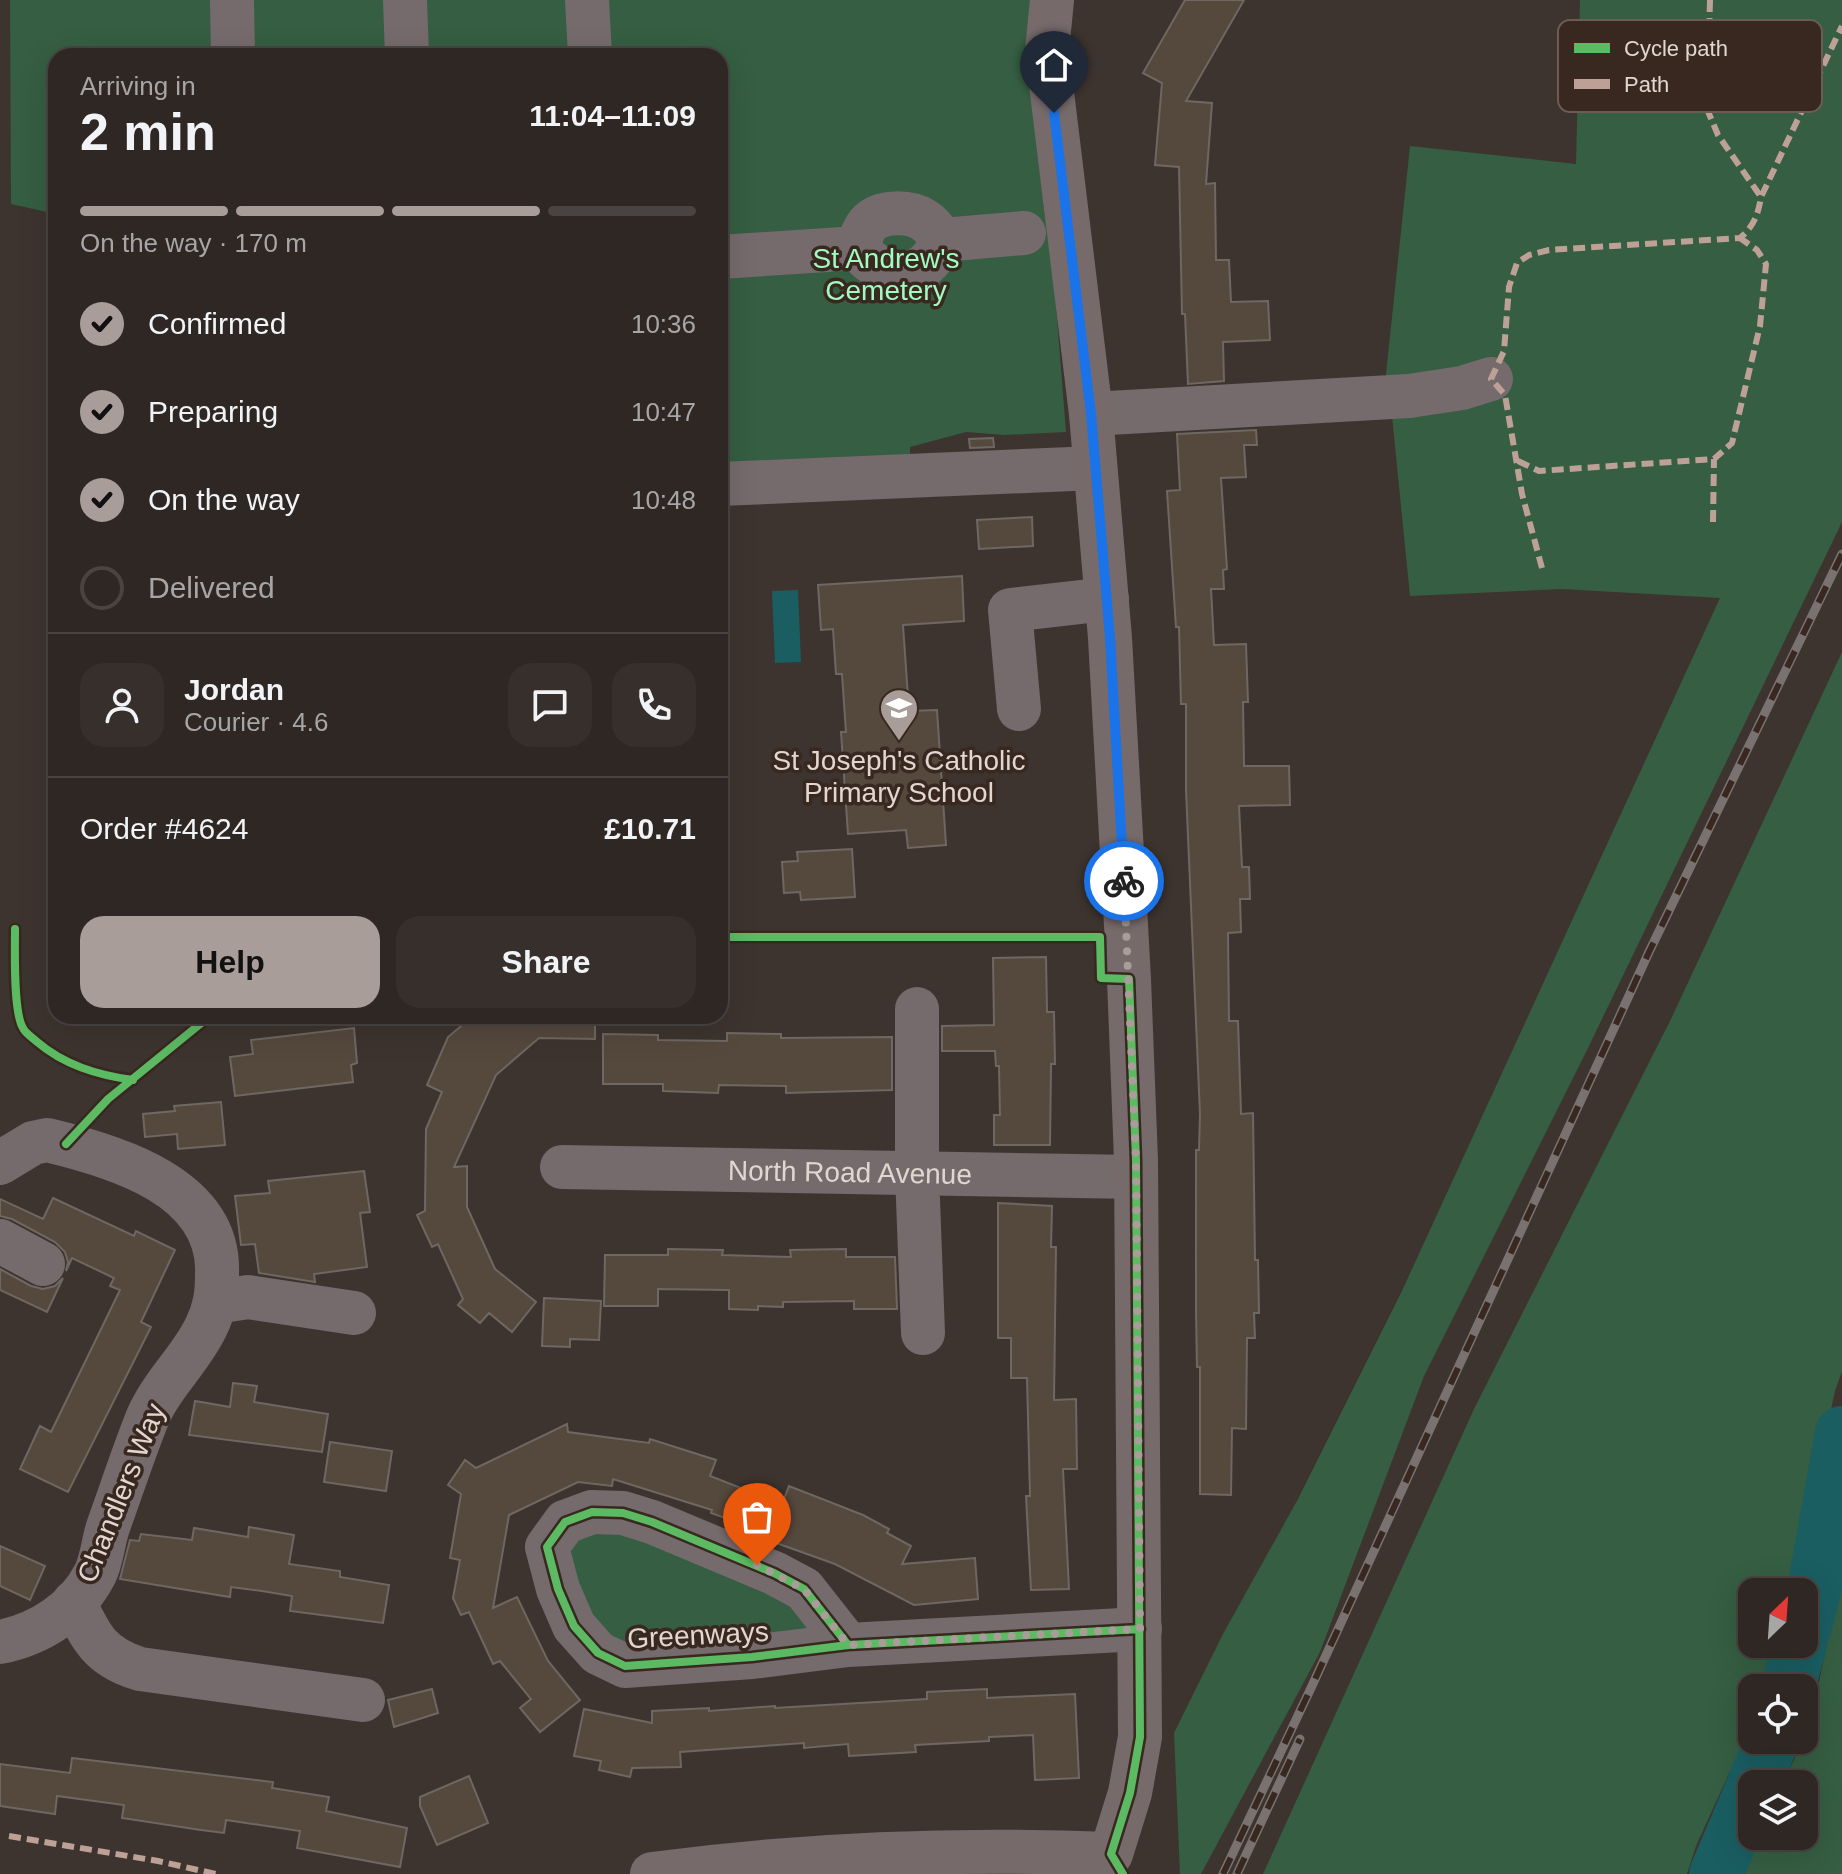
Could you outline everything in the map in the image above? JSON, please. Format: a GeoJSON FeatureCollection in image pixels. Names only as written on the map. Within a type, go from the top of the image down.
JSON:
{"type":"FeatureCollection","features":[{"type":"Feature","properties":{"kind":"main road"},"geometry":{"type":"LineString","coordinates":[[652,1874],[887,1864],[1041,1851],[1117,1864],[1140,1737],[1136,1177],[1129,979],[1107,599],[1091,414],[1047,51],[1052,0]]}},
{"type":"Feature","properties":{"kind":"street"},"geometry":{"type":"LineString","coordinates":[[232,0],[233,48]]}},
{"type":"Feature","properties":{"kind":"street"},"geometry":{"type":"LineString","coordinates":[[405,0],[407,48]]}},
{"type":"Feature","properties":{"kind":"street"},"geometry":{"type":"LineString","coordinates":[[587,0],[590,48]]}},
{"type":"Feature","properties":{"kind":"street"},"geometry":{"type":"LineString","coordinates":[[728,256],[857,248],[868,262],[882,270],[899,274],[915,272],[927,266],[942,240],[1024,233]]}},
{"type":"Feature","properties":{"kind":"street"},"geometry":{"type":"LineString","coordinates":[[1091,414],[1409,396],[1462,388],[1491,379]]}},
{"type":"Feature","properties":{"kind":"street"},"geometry":{"type":"LineString","coordinates":[[728,484],[1095,468]]}},
{"type":"Feature","properties":{"kind":"street"},"geometry":{"type":"LineString","coordinates":[[1019,709],[1010,610],[1107,599]]}},
{"type":"Feature","properties":{"kind":"street"},"geometry":{"type":"LineString","coordinates":[[917,1009],[917,1173],[923,1333]]}},
{"type":"Feature","properties":{"kind":"street","name":"Chandlers Way"},"geometry":{"type":"LineString","coordinates":[[0,1163],[24,1148],[47,1140],[132,1166],[168,1185],[194,1207],[212,1237],[218,1263],[216,1302],[205,1330],[149,1415],[104,1539],[95,1573],[74,1602],[51,1624],[19,1638],[0,1642]]}},
{"type":"Feature","properties":{"kind":"street","name":"North Road Avenue"},"geometry":{"type":"LineString","coordinates":[[562,1167],[1136,1177]]}},
{"type":"Feature","properties":{"kind":"street"},"geometry":{"type":"LineString","coordinates":[[0,1241],[43,1264]]}},
{"type":"Feature","properties":{"kind":"street"},"geometry":{"type":"LineString","coordinates":[[216,1302],[248,1297],[354,1313]]}},
{"type":"Feature","properties":{"kind":"street","name":"Greenways"},"geometry":{"type":"LineString","coordinates":[[848,1645],[804,1589],[652,1522],[623,1513],[592,1512],[565,1522],[547,1547],[558,1589],[574,1626],[598,1653],[625,1666],[752,1657],[848,1645],[1140,1629]]}},
{"type":"Feature","properties":{"kind":"street","name":"Chandlers Way"},"geometry":{"type":"LineString","coordinates":[[74,1602],[100,1649],[118,1662],[140,1669],[363,1700]]}},
{"type":"Feature","properties":{"kind":"green space","name":"St Andrew's Cemetery"},"geometry":{"type":"Polygon","coordinates":[[[10,0],[1032,0],[1066,432],[1004,435],[966,432],[910,447],[910,467],[728,477],[728,48],[48,48],[48,212],[11,204],[10,0]]]}},
{"type":"Feature","properties":{"kind":"green space"},"geometry":{"type":"Polygon","coordinates":[[[1580,0],[1842,0],[1842,522],[1588,1048],[1424,1376],[1320,1652],[1201,1874],[1180,1874],[1174,1733],[1223,1634],[1298,1499],[1401,1293],[1720,598],[1562,589],[1410,596],[1391,406],[1384,393],[1410,146],[1576,164],[1577,112],[1822,112],[1822,20],[1580,20],[1580,0]]]}},
{"type":"Feature","properties":{"kind":"green space"},"geometry":{"type":"Polygon","coordinates":[[[1842,652],[1842,1371],[1803,1540],[1800,1578],[1738,1578],[1738,1658],[1776,1658],[1770,1674],[1738,1674],[1738,1754],[1696,1846],[1687,1874],[1263,1874],[1474,1409],[1672,1017],[1842,652]]]}},
{"type":"Feature","properties":{"kind":"green space"},"geometry":{"type":"Polygon","coordinates":[[[601,1523],[804,1605],[814,1630],[621,1646],[600,1635],[563,1559],[572,1533],[601,1523]]]}},
{"type":"Feature","properties":{"kind":"green space"},"geometry":{"type":"Polygon","coordinates":[[[1842,1570],[1842,1874],[1743,1874],[1752,1850],[1818,1850],[1818,1770],[1789,1770],[1796,1754],[1818,1754],[1818,1687],[1842,1570]]]}},
{"type":"Feature","properties":{"kind":"water"},"geometry":{"type":"Polygon","coordinates":[[[798,590],[801,662],[775,663],[772,591],[798,590]]]}},
{"type":"Feature","properties":{"kind":"building"},"geometry":{"type":"Polygon","coordinates":[[[1185,0],[1244,0],[1186,101],[1212,103],[1206,184],[1215,183],[1216,260],[1229,260],[1231,302],[1268,301],[1270,340],[1223,342],[1224,381],[1188,384],[1185,314],[1182,314],[1179,167],[1155,165],[1162,83],[1143,73],[1185,0]]]}},
{"type":"Feature","properties":{"kind":"building"},"geometry":{"type":"Polygon","coordinates":[[[1256,430],[1257,445],[1244,445],[1246,477],[1221,478],[1227,569],[1223,570],[1224,589],[1211,589],[1214,645],[1246,644],[1248,702],[1243,702],[1244,766],[1289,766],[1290,805],[1239,806],[1242,867],[1249,867],[1250,899],[1240,899],[1241,932],[1228,933],[1229,1021],[1238,1021],[1241,1114],[1253,1113],[1255,1260],[1258,1260],[1259,1313],[1254,1313],[1255,1338],[1247,1338],[1246,1429],[1232,1428],[1231,1495],[1200,1494],[1196,1150],[1199,1150],[1200,1114],[1186,790],[1186,704],[1181,704],[1179,627],[1176,627],[1167,491],[1180,490],[1177,434],[1256,430]]]}},
{"type":"Feature","properties":{"kind":"building"},"geometry":{"type":"Polygon","coordinates":[[[993,438],[994,447],[970,448],[969,439],[993,438]]]}},
{"type":"Feature","properties":{"kind":"building"},"geometry":{"type":"Polygon","coordinates":[[[1032,517],[1033,546],[979,549],[977,520],[1032,517]]]}},
{"type":"Feature","properties":{"kind":"building"},"geometry":{"type":"Polygon","coordinates":[[[962,576],[964,621],[903,625],[909,711],[937,710],[946,845],[908,848],[906,830],[848,834],[841,732],[846,732],[842,674],[836,674],[833,629],[821,630],[818,585],[962,576]]]}},
{"type":"Feature","properties":{"kind":"building"},"geometry":{"type":"Polygon","coordinates":[[[852,849],[855,897],[801,900],[800,892],[784,893],[782,862],[798,861],[797,852],[852,849]]]}},
{"type":"Feature","properties":{"kind":"building"},"geometry":{"type":"Polygon","coordinates":[[[1046,957],[1047,1012],[1054,1012],[1055,1064],[1051,1064],[1050,1145],[994,1145],[994,1115],[1000,1115],[999,1066],[996,1066],[995,1051],[942,1051],[942,1026],[994,1025],[993,958],[1046,957]]]}},
{"type":"Feature","properties":{"kind":"building"},"geometry":{"type":"Polygon","coordinates":[[[463,1024],[595,1024],[595,1039],[539,1038],[496,1075],[454,1167],[467,1166],[467,1207],[495,1269],[536,1302],[512,1332],[489,1313],[480,1323],[458,1305],[463,1299],[438,1244],[432,1247],[417,1215],[425,1211],[426,1129],[442,1092],[427,1085],[448,1037],[463,1024]]]}},
{"type":"Feature","properties":{"kind":"building"},"geometry":{"type":"Polygon","coordinates":[[[354,1028],[357,1063],[351,1065],[353,1082],[235,1096],[230,1057],[253,1054],[251,1040],[354,1028]]]}},
{"type":"Feature","properties":{"kind":"building"},"geometry":{"type":"Polygon","coordinates":[[[727,1033],[781,1034],[781,1038],[892,1037],[892,1090],[786,1093],[786,1086],[719,1085],[718,1093],[663,1091],[663,1084],[603,1084],[603,1034],[658,1035],[658,1040],[727,1041],[727,1033]]]}},
{"type":"Feature","properties":{"kind":"building"},"geometry":{"type":"Polygon","coordinates":[[[221,1102],[225,1145],[178,1149],[177,1134],[145,1137],[143,1114],[175,1111],[174,1106],[221,1102]]]}},
{"type":"Feature","properties":{"kind":"building"},"geometry":{"type":"Polygon","coordinates":[[[364,1171],[370,1212],[360,1213],[367,1267],[314,1274],[315,1282],[259,1273],[255,1244],[241,1245],[235,1196],[270,1193],[268,1181],[364,1171]]]}},
{"type":"Feature","properties":{"kind":"building"},"geometry":{"type":"Polygon","coordinates":[[[53,1198],[134,1236],[136,1231],[175,1250],[141,1322],[151,1327],[68,1492],[20,1469],[40,1426],[51,1432],[120,1290],[110,1286],[114,1278],[72,1258],[66,1271],[68,1262],[65,1252],[55,1242],[12,1219],[0,1216],[0,1199],[43,1219],[53,1198]]]}},
{"type":"Feature","properties":{"kind":"building"},"geometry":{"type":"Polygon","coordinates":[[[998,1203],[1052,1206],[1051,1247],[1056,1247],[1054,1400],[1076,1399],[1077,1469],[1063,1469],[1069,1589],[1031,1590],[1026,1496],[1030,1496],[1027,1378],[1011,1378],[1011,1338],[998,1338],[998,1203]]]}},
{"type":"Feature","properties":{"kind":"building"},"geometry":{"type":"Polygon","coordinates":[[[668,1249],[723,1250],[722,1255],[791,1257],[790,1250],[846,1249],[846,1257],[895,1257],[897,1309],[854,1309],[854,1301],[783,1302],[783,1307],[729,1309],[729,1290],[658,1289],[658,1306],[604,1306],[605,1255],[668,1255],[668,1249]]]}},
{"type":"Feature","properties":{"kind":"building"},"geometry":{"type":"Polygon","coordinates":[[[0,1269],[43,1289],[55,1286],[63,1278],[47,1312],[0,1290],[0,1269]]]}},
{"type":"Feature","properties":{"kind":"building"},"geometry":{"type":"Polygon","coordinates":[[[544,1298],[601,1301],[599,1340],[570,1339],[570,1347],[542,1346],[544,1298]]]}},
{"type":"Feature","properties":{"kind":"building"},"geometry":{"type":"Polygon","coordinates":[[[233,1383],[257,1386],[254,1402],[328,1414],[322,1452],[189,1435],[195,1401],[230,1407],[233,1383]]]}},
{"type":"Feature","properties":{"kind":"building"},"geometry":{"type":"Polygon","coordinates":[[[567,1424],[568,1432],[649,1443],[650,1439],[716,1460],[710,1476],[782,1504],[789,1486],[863,1515],[911,1546],[902,1564],[975,1558],[978,1599],[914,1605],[835,1564],[726,1525],[728,1519],[711,1513],[712,1510],[613,1479],[612,1486],[578,1482],[509,1515],[493,1608],[517,1597],[548,1661],[580,1700],[540,1732],[520,1708],[531,1699],[500,1661],[493,1664],[469,1612],[461,1615],[453,1598],[460,1560],[450,1558],[461,1494],[448,1485],[465,1460],[476,1468],[567,1424]]]}},
{"type":"Feature","properties":{"kind":"building"},"geometry":{"type":"Polygon","coordinates":[[[330,1442],[392,1451],[386,1491],[324,1482],[330,1442]]]}},
{"type":"Feature","properties":{"kind":"building"},"geometry":{"type":"Polygon","coordinates":[[[249,1527],[294,1535],[289,1564],[340,1571],[340,1577],[389,1585],[383,1623],[290,1611],[292,1596],[231,1587],[230,1597],[120,1579],[130,1540],[139,1541],[141,1534],[192,1540],[194,1528],[248,1537],[249,1527]]]}},
{"type":"Feature","properties":{"kind":"building"},"geometry":{"type":"Polygon","coordinates":[[[0,1546],[45,1566],[30,1600],[0,1586],[0,1546]]]}},
{"type":"Feature","properties":{"kind":"building"},"geometry":{"type":"Polygon","coordinates":[[[432,1689],[438,1713],[394,1727],[388,1700],[432,1689]]]}},
{"type":"Feature","properties":{"kind":"building"},"geometry":{"type":"Polygon","coordinates":[[[987,1689],[987,1698],[1075,1694],[1079,1778],[1035,1780],[1033,1735],[915,1745],[916,1752],[849,1756],[848,1744],[804,1748],[804,1743],[680,1752],[681,1767],[632,1768],[630,1777],[599,1770],[601,1761],[574,1756],[584,1709],[652,1723],[652,1711],[709,1708],[709,1711],[927,1699],[927,1692],[987,1689]]]}},
{"type":"Feature","properties":{"kind":"building"},"geometry":{"type":"Polygon","coordinates":[[[72,1758],[273,1782],[272,1788],[329,1797],[326,1811],[407,1828],[400,1867],[297,1848],[300,1831],[226,1820],[224,1833],[201,1830],[122,1818],[124,1805],[57,1796],[55,1814],[0,1806],[0,1764],[70,1773],[72,1758]]]}},
{"type":"Feature","properties":{"kind":"building"},"geometry":{"type":"Polygon","coordinates":[[[469,1776],[488,1823],[437,1845],[420,1806],[420,1797],[469,1776]]]}},
{"type":"Feature","properties":{"kind":"waterway"},"geometry":{"type":"LineString","coordinates":[[1816,1578],[1842,1433]]}},
{"type":"Feature","properties":{"kind":"waterway"},"geometry":{"type":"LineString","coordinates":[[1792,1674],[1796,1658]]}},
{"type":"Feature","properties":{"kind":"waterway"},"geometry":{"type":"LineString","coordinates":[[1760,1770],[1766,1754]]}},
{"type":"Feature","properties":{"kind":"waterway"},"geometry":{"type":"LineString","coordinates":[[1716,1874],[1738,1822]]}},
{"type":"Feature","properties":{"kind":"railway"},"geometry":{"type":"LineString","coordinates":[[1223,1874],[1649,952],[1842,554]]}},
{"type":"Feature","properties":{"kind":"railway"},"geometry":{"type":"LineString","coordinates":[[1237,1874],[1300,1739]]}},
{"type":"Feature","properties":{"kind":"marked path"},"geometry":{"type":"LineString","coordinates":[[1709,20],[1710,0]]}},
{"type":"Feature","properties":{"kind":"marked path"},"geometry":{"type":"LineString","coordinates":[[1822,68],[1842,26]]}},
{"type":"Feature","properties":{"kind":"marked path"},"geometry":{"type":"LineString","coordinates":[[1708,112],[1718,135],[1761,197]]}},
{"type":"Feature","properties":{"kind":"marked path"},"geometry":{"type":"LineString","coordinates":[[1542,568],[1522,494],[1505,395],[1491,379],[1504,351],[1509,287],[1517,263],[1529,255],[1549,250],[1740,238],[1755,220],[1761,197],[1801,112]]}},
{"type":"Feature","properties":{"kind":"marked path"},"geometry":{"type":"LineString","coordinates":[[1518,461],[1539,471],[1714,459],[1732,443],[1760,326],[1766,264],[1757,250],[1740,238]]}},
{"type":"Feature","properties":{"kind":"marked path"},"geometry":{"type":"LineString","coordinates":[[1713,522],[1714,459]]}},
{"type":"Feature","properties":{"kind":"marked path"},"geometry":{"type":"LineString","coordinates":[[9,1836],[216,1874]]}},
{"type":"Feature","properties":{"kind":"cycle path"},"geometry":{"type":"LineString","coordinates":[[15,929],[16,995],[25,1032],[70,1063],[94,1072],[133,1080]]}},
{"type":"Feature","properties":{"kind":"cycle path"},"geometry":{"type":"LineString","coordinates":[[728,937],[1100,937],[1101,978],[1129,979],[1136,1160],[1140,1737],[1130,1793],[1111,1854],[1123,1874]]}},
{"type":"Feature","properties":{"kind":"cycle path"},"geometry":{"type":"LineString","coordinates":[[66,1144],[108,1099],[200,1024]]}},
{"type":"Feature","properties":{"kind":"cycle path"},"geometry":{"type":"LineString","coordinates":[[848,1645],[804,1589],[774,1573],[652,1522],[623,1513],[592,1512],[565,1522],[547,1547],[558,1589],[574,1626],[598,1653],[625,1666],[752,1657],[848,1645],[1140,1629]]}},
{"type":"Feature","properties":{"kind":"way so far"},"geometry":{"type":"LineString","coordinates":[[757,1565],[804,1589],[848,1645],[1140,1629],[1136,1160],[1124,881]]}},
{"type":"Feature","properties":{"kind":"place","name":"St Joseph's Catholic Primary School"},"geometry":{"type":"Point","coordinates":[899,742]}},
{"type":"Feature","properties":{"kind":"route"},"geometry":{"type":"LineString","coordinates":[[1054,113],[1091,414],[1110,638],[1124,881]]}}]}
